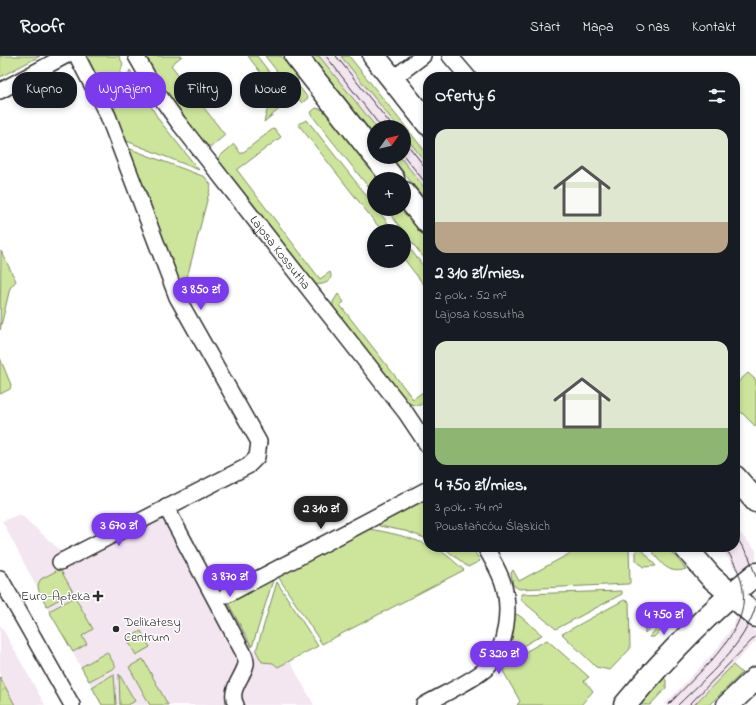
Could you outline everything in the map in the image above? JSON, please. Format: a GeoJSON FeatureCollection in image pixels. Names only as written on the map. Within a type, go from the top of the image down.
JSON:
{"type":"FeatureCollection","features":[{"type":"Feature","properties":{"kind":"main road"},"geometry":{"type":"LineString","coordinates":[[296,56],[367,146]]}},
{"type":"Feature","properties":{"kind":"main road"},"geometry":{"type":"LineString","coordinates":[[374,56],[423,118]]}},
{"type":"Feature","properties":{"kind":"main road"},"geometry":{"type":"LineString","coordinates":[[381,164],[388,172]]}},
{"type":"Feature","properties":{"kind":"main road"},"geometry":{"type":"LineString","coordinates":[[411,202],[423,217]]}},
{"type":"Feature","properties":{"kind":"main road"},"geometry":{"type":"LineString","coordinates":[[740,483],[756,501]]}},
{"type":"Feature","properties":{"kind":"main road"},"geometry":{"type":"LineString","coordinates":[[689,552],[711,576],[756,616]]}},
{"type":"Feature","properties":{"kind":"main road"},"geometry":{"type":"LineString","coordinates":[[625,705],[660,664],[698,624],[756,574]]}},
{"type":"Feature","properties":{"kind":"main road"},"geometry":{"type":"LineString","coordinates":[[728,705],[756,678]]}},
{"type":"Feature","properties":{"kind":"street"},"geometry":{"type":"LineString","coordinates":[[0,91],[65,56]]}},
{"type":"Feature","properties":{"kind":"street"},"geometry":{"type":"LineString","coordinates":[[60,562],[248,466],[257,457],[259,442],[177,297],[108,116],[77,56]]}},
{"type":"Feature","properties":{"kind":"street","name":"Lajosa Kossutha"},"geometry":{"type":"LineString","coordinates":[[136,56],[156,91],[178,122],[406,413],[423,438]]}},
{"type":"Feature","properties":{"kind":"street"},"geometry":{"type":"LineString","coordinates":[[392,79],[423,56]]}},
{"type":"Feature","properties":{"kind":"street"},"geometry":{"type":"LineString","coordinates":[[450,56],[468,72]]}},
{"type":"Feature","properties":{"kind":"street"},"geometry":{"type":"LineString","coordinates":[[226,595],[423,492]]}},
{"type":"Feature","properties":{"kind":"street"},"geometry":{"type":"LineString","coordinates":[[166,507],[244,652],[246,663],[234,691],[233,701],[236,705]]}},
{"type":"Feature","properties":{"kind":"street"},"geometry":{"type":"LineString","coordinates":[[424,705],[474,677],[488,667],[498,652],[507,627],[505,592],[503,582],[488,552]]}},
{"type":"Feature","properties":{"kind":"street"},"geometry":{"type":"LineString","coordinates":[[0,578],[72,705]]}},
{"type":"Feature","properties":{"kind":"shaded area"},"geometry":{"type":"Polygon","coordinates":[[[319,56],[341,56],[392,120],[370,120],[319,56]]]}},
{"type":"Feature","properties":{"kind":"shaded area"},"geometry":{"type":"Polygon","coordinates":[[[411,144],[423,159],[423,186],[406,164],[411,164],[411,144]]]}},
{"type":"Feature","properties":{"kind":"shaded area"},"geometry":{"type":"Polygon","coordinates":[[[172,498],[252,647],[262,662],[273,663],[279,667],[290,661],[314,705],[102,705],[49,611],[2,521],[20,514],[62,552],[68,552],[172,498]]]}},
{"type":"Feature","properties":{"kind":"shaded area"},"geometry":{"type":"Polygon","coordinates":[[[740,533],[756,550],[756,560],[741,573],[735,569],[724,552],[740,552],[740,533]]]}},
{"type":"Feature","properties":{"kind":"shaded area"},"geometry":{"type":"Polygon","coordinates":[[[737,615],[756,632],[756,641],[694,705],[664,705],[716,650],[733,626],[737,615]]]}},
{"type":"Feature","properties":{"kind":"shaded area"},"geometry":{"type":"Polygon","coordinates":[[[0,624],[45,705],[0,705],[0,624]]]}},
{"type":"Feature","properties":{"kind":"green space"},"geometry":{"type":"Polygon","coordinates":[[[0,56],[40,56],[0,77],[0,56]]]}},
{"type":"Feature","properties":{"kind":"green space"},"geometry":{"type":"Polygon","coordinates":[[[90,56],[119,56],[123,64],[120,72],[92,72],[85,59],[90,56]]]}},
{"type":"Feature","properties":{"kind":"green space"},"geometry":{"type":"Polygon","coordinates":[[[146,56],[182,56],[171,65],[176,72],[174,72],[174,105],[166,93],[166,72],[155,72],[146,56]]]}},
{"type":"Feature","properties":{"kind":"green space"},"geometry":{"type":"Polygon","coordinates":[[[248,56],[257,56],[269,72],[260,72],[248,56]]]}},
{"type":"Feature","properties":{"kind":"green space"},"geometry":{"type":"Polygon","coordinates":[[[265,56],[281,56],[294,72],[278,72],[265,56]]]}},
{"type":"Feature","properties":{"kind":"green space"},"geometry":{"type":"Polygon","coordinates":[[[311,56],[319,56],[370,120],[367,120],[367,126],[311,56]]]}},
{"type":"Feature","properties":{"kind":"green space"},"geometry":{"type":"Polygon","coordinates":[[[341,56],[349,56],[400,120],[392,120],[341,56]]]}},
{"type":"Feature","properties":{"kind":"green space"},"geometry":{"type":"Polygon","coordinates":[[[301,89],[308,98],[302,103],[301,102],[301,89]]]}},
{"type":"Feature","properties":{"kind":"green space"},"geometry":{"type":"Polygon","coordinates":[[[115,108],[152,108],[159,120],[199,170],[124,140],[113,113],[115,108]]]}},
{"type":"Feature","properties":{"kind":"green space"},"geometry":{"type":"Polygon","coordinates":[[[177,108],[204,108],[225,135],[212,146],[207,146],[177,108]]]}},
{"type":"Feature","properties":{"kind":"green space"},"geometry":{"type":"Polygon","coordinates":[[[268,108],[281,108],[264,122],[268,108]]]}},
{"type":"Feature","properties":{"kind":"green space"},"geometry":{"type":"Polygon","coordinates":[[[316,108],[324,110],[373,172],[367,172],[367,185],[310,113],[316,108]]]}},
{"type":"Feature","properties":{"kind":"green space"},"geometry":{"type":"Polygon","coordinates":[[[307,120],[367,196],[367,212],[298,124],[307,120]]]}},
{"type":"Feature","properties":{"kind":"green space"},"geometry":{"type":"Polygon","coordinates":[[[274,128],[281,137],[237,170],[320,279],[330,272],[331,276],[329,281],[323,284],[313,283],[217,160],[234,144],[241,154],[274,128]]]}},
{"type":"Feature","properties":{"kind":"green space"},"geometry":{"type":"Polygon","coordinates":[[[411,134],[423,149],[423,159],[411,144],[411,134]]]}},
{"type":"Feature","properties":{"kind":"green space"},"geometry":{"type":"Polygon","coordinates":[[[125,147],[205,177],[211,185],[183,293],[125,147]]]}},
{"type":"Feature","properties":{"kind":"green space"},"geometry":{"type":"Polygon","coordinates":[[[397,164],[406,164],[423,186],[423,197],[411,182],[411,172],[403,172],[397,164]]]}},
{"type":"Feature","properties":{"kind":"green space"},"geometry":{"type":"Polygon","coordinates":[[[370,216],[382,216],[389,224],[377,224],[370,216]]]}},
{"type":"Feature","properties":{"kind":"green space"},"geometry":{"type":"Polygon","coordinates":[[[391,216],[408,216],[423,235],[423,257],[411,241],[411,224],[398,224],[391,216]]]}},
{"type":"Feature","properties":{"kind":"green space"},"geometry":{"type":"Polygon","coordinates":[[[411,250],[423,266],[423,284],[411,268],[411,250]]]}},
{"type":"Feature","properties":{"kind":"green space"},"geometry":{"type":"Polygon","coordinates":[[[1,251],[16,281],[10,288],[0,330],[1,251]]]}},
{"type":"Feature","properties":{"kind":"green space"},"geometry":{"type":"Polygon","coordinates":[[[338,294],[344,302],[340,305],[413,399],[423,392],[422,404],[416,405],[408,403],[333,308],[333,302],[338,294]]]}},
{"type":"Feature","properties":{"kind":"green space"},"geometry":{"type":"Polygon","coordinates":[[[0,358],[11,385],[10,389],[0,394],[0,358]]]}},
{"type":"Feature","properties":{"kind":"green space"},"geometry":{"type":"Polygon","coordinates":[[[748,373],[756,380],[756,427],[740,411],[740,380],[748,373]]]}},
{"type":"Feature","properties":{"kind":"green space"},"geometry":{"type":"Polygon","coordinates":[[[423,499],[423,537],[405,531],[379,526],[378,522],[423,499]]]}},
{"type":"Feature","properties":{"kind":"green space"},"geometry":{"type":"Polygon","coordinates":[[[368,529],[399,535],[423,543],[423,552],[442,552],[464,570],[322,644],[277,575],[368,529]]]}},
{"type":"Feature","properties":{"kind":"green space"},"geometry":{"type":"Polygon","coordinates":[[[449,552],[475,552],[480,561],[468,567],[449,552]]]}},
{"type":"Feature","properties":{"kind":"green space"},"geometry":{"type":"Polygon","coordinates":[[[573,552],[629,552],[630,583],[628,584],[519,589],[513,585],[511,573],[513,570],[519,581],[573,552]]]}},
{"type":"Feature","properties":{"kind":"green space"},"geometry":{"type":"Polygon","coordinates":[[[636,552],[644,552],[656,566],[643,567],[636,560],[636,552]]]}},
{"type":"Feature","properties":{"kind":"green space"},"geometry":{"type":"Polygon","coordinates":[[[653,552],[671,552],[686,569],[679,571],[669,569],[660,562],[653,552]]]}},
{"type":"Feature","properties":{"kind":"green space"},"geometry":{"type":"Polygon","coordinates":[[[60,569],[73,592],[47,606],[38,586],[39,582],[41,579],[60,569]]]}},
{"type":"Feature","properties":{"kind":"green space"},"geometry":{"type":"Polygon","coordinates":[[[274,577],[252,647],[228,603],[274,577]]]}},
{"type":"Feature","properties":{"kind":"green space"},"geometry":{"type":"Polygon","coordinates":[[[277,582],[318,646],[278,667],[273,663],[262,662],[256,651],[277,582]]]}},
{"type":"Feature","properties":{"kind":"green space"},"geometry":{"type":"Polygon","coordinates":[[[622,591],[622,594],[556,629],[521,600],[521,594],[622,591]]]}},
{"type":"Feature","properties":{"kind":"green space"},"geometry":{"type":"Polygon","coordinates":[[[75,597],[93,629],[82,636],[87,644],[73,652],[49,611],[75,597]]]}},
{"type":"Feature","properties":{"kind":"green space"},"geometry":{"type":"Polygon","coordinates":[[[624,600],[629,602],[630,649],[610,670],[596,667],[562,634],[624,600]]]}},
{"type":"Feature","properties":{"kind":"green space"},"geometry":{"type":"Polygon","coordinates":[[[663,605],[668,605],[670,607],[645,633],[644,623],[663,605]]]}},
{"type":"Feature","properties":{"kind":"green space"},"geometry":{"type":"Polygon","coordinates":[[[674,610],[677,617],[654,637],[649,637],[674,610]]]}},
{"type":"Feature","properties":{"kind":"green space"},"geometry":{"type":"Polygon","coordinates":[[[514,613],[520,616],[542,635],[502,659],[508,649],[514,613]]]}},
{"type":"Feature","properties":{"kind":"green space"},"geometry":{"type":"Polygon","coordinates":[[[141,631],[150,647],[136,655],[127,639],[141,631]]]}},
{"type":"Feature","properties":{"kind":"green space"},"geometry":{"type":"Polygon","coordinates":[[[547,640],[589,677],[584,681],[593,691],[581,705],[517,705],[520,701],[503,671],[512,659],[547,640]]]}},
{"type":"Feature","properties":{"kind":"green space"},"geometry":{"type":"Polygon","coordinates":[[[107,652],[116,667],[89,681],[81,667],[107,652]]]}},
{"type":"Feature","properties":{"kind":"green space"},"geometry":{"type":"Polygon","coordinates":[[[143,659],[168,705],[150,705],[129,667],[143,659]]]}},
{"type":"Feature","properties":{"kind":"green space"},"geometry":{"type":"Polygon","coordinates":[[[733,665],[742,673],[709,705],[694,705],[733,665]]]}},
{"type":"Feature","properties":{"kind":"green space"},"geometry":{"type":"Polygon","coordinates":[[[114,674],[116,705],[102,705],[92,687],[114,674]]]}},
{"type":"Feature","properties":{"kind":"green space"},"geometry":{"type":"Polygon","coordinates":[[[119,674],[135,701],[128,705],[120,705],[119,674]]]}},
{"type":"Feature","properties":{"kind":"green space"},"geometry":{"type":"Polygon","coordinates":[[[662,676],[666,680],[666,688],[650,705],[638,705],[662,676]]]}},
{"type":"Feature","properties":{"kind":"green space"},"geometry":{"type":"Polygon","coordinates":[[[0,677],[15,705],[0,705],[0,677]]]}},
{"type":"Feature","properties":{"kind":"tram line"},"geometry":{"type":"LineString","coordinates":[[326,56],[376,120]]}},
{"type":"Feature","properties":{"kind":"tram line"},"geometry":{"type":"LineString","coordinates":[[336,56],[387,120]]}},
{"type":"Feature","properties":{"kind":"tram line"},"geometry":{"type":"LineString","coordinates":[[411,149],[423,165]]}},
{"type":"Feature","properties":{"kind":"tram line"},"geometry":{"type":"LineString","coordinates":[[410,164],[423,180]]}},
{"type":"Feature","properties":{"kind":"tram line"},"geometry":{"type":"LineString","coordinates":[[740,543],[749,557],[756,577]]}},
{"type":"Feature","properties":{"kind":"tram line"},"geometry":{"type":"LineString","coordinates":[[710,662],[732,634],[739,621],[743,608],[741,580],[735,564],[728,552]]}},
{"type":"Feature","properties":{"kind":"tram line"},"geometry":{"type":"LineString","coordinates":[[678,705],[724,660],[743,634],[751,620],[756,605]]}},
{"type":"Feature","properties":{"kind":"tram line"},"geometry":{"type":"LineString","coordinates":[[689,705],[756,636]]}},
{"type":"Feature","properties":{"kind":"tram line"},"geometry":{"type":"LineString","coordinates":[[668,705],[713,659]]}},
{"type":"Feature","properties":{"kind":"place","name":"Euro-Apteka"},"geometry":{"type":"Point","coordinates":[98,596]}},
{"type":"Feature","properties":{"kind":"place","name":"Delikatesy Centrum"},"geometry":{"type":"Point","coordinates":[116,629]}}]}
